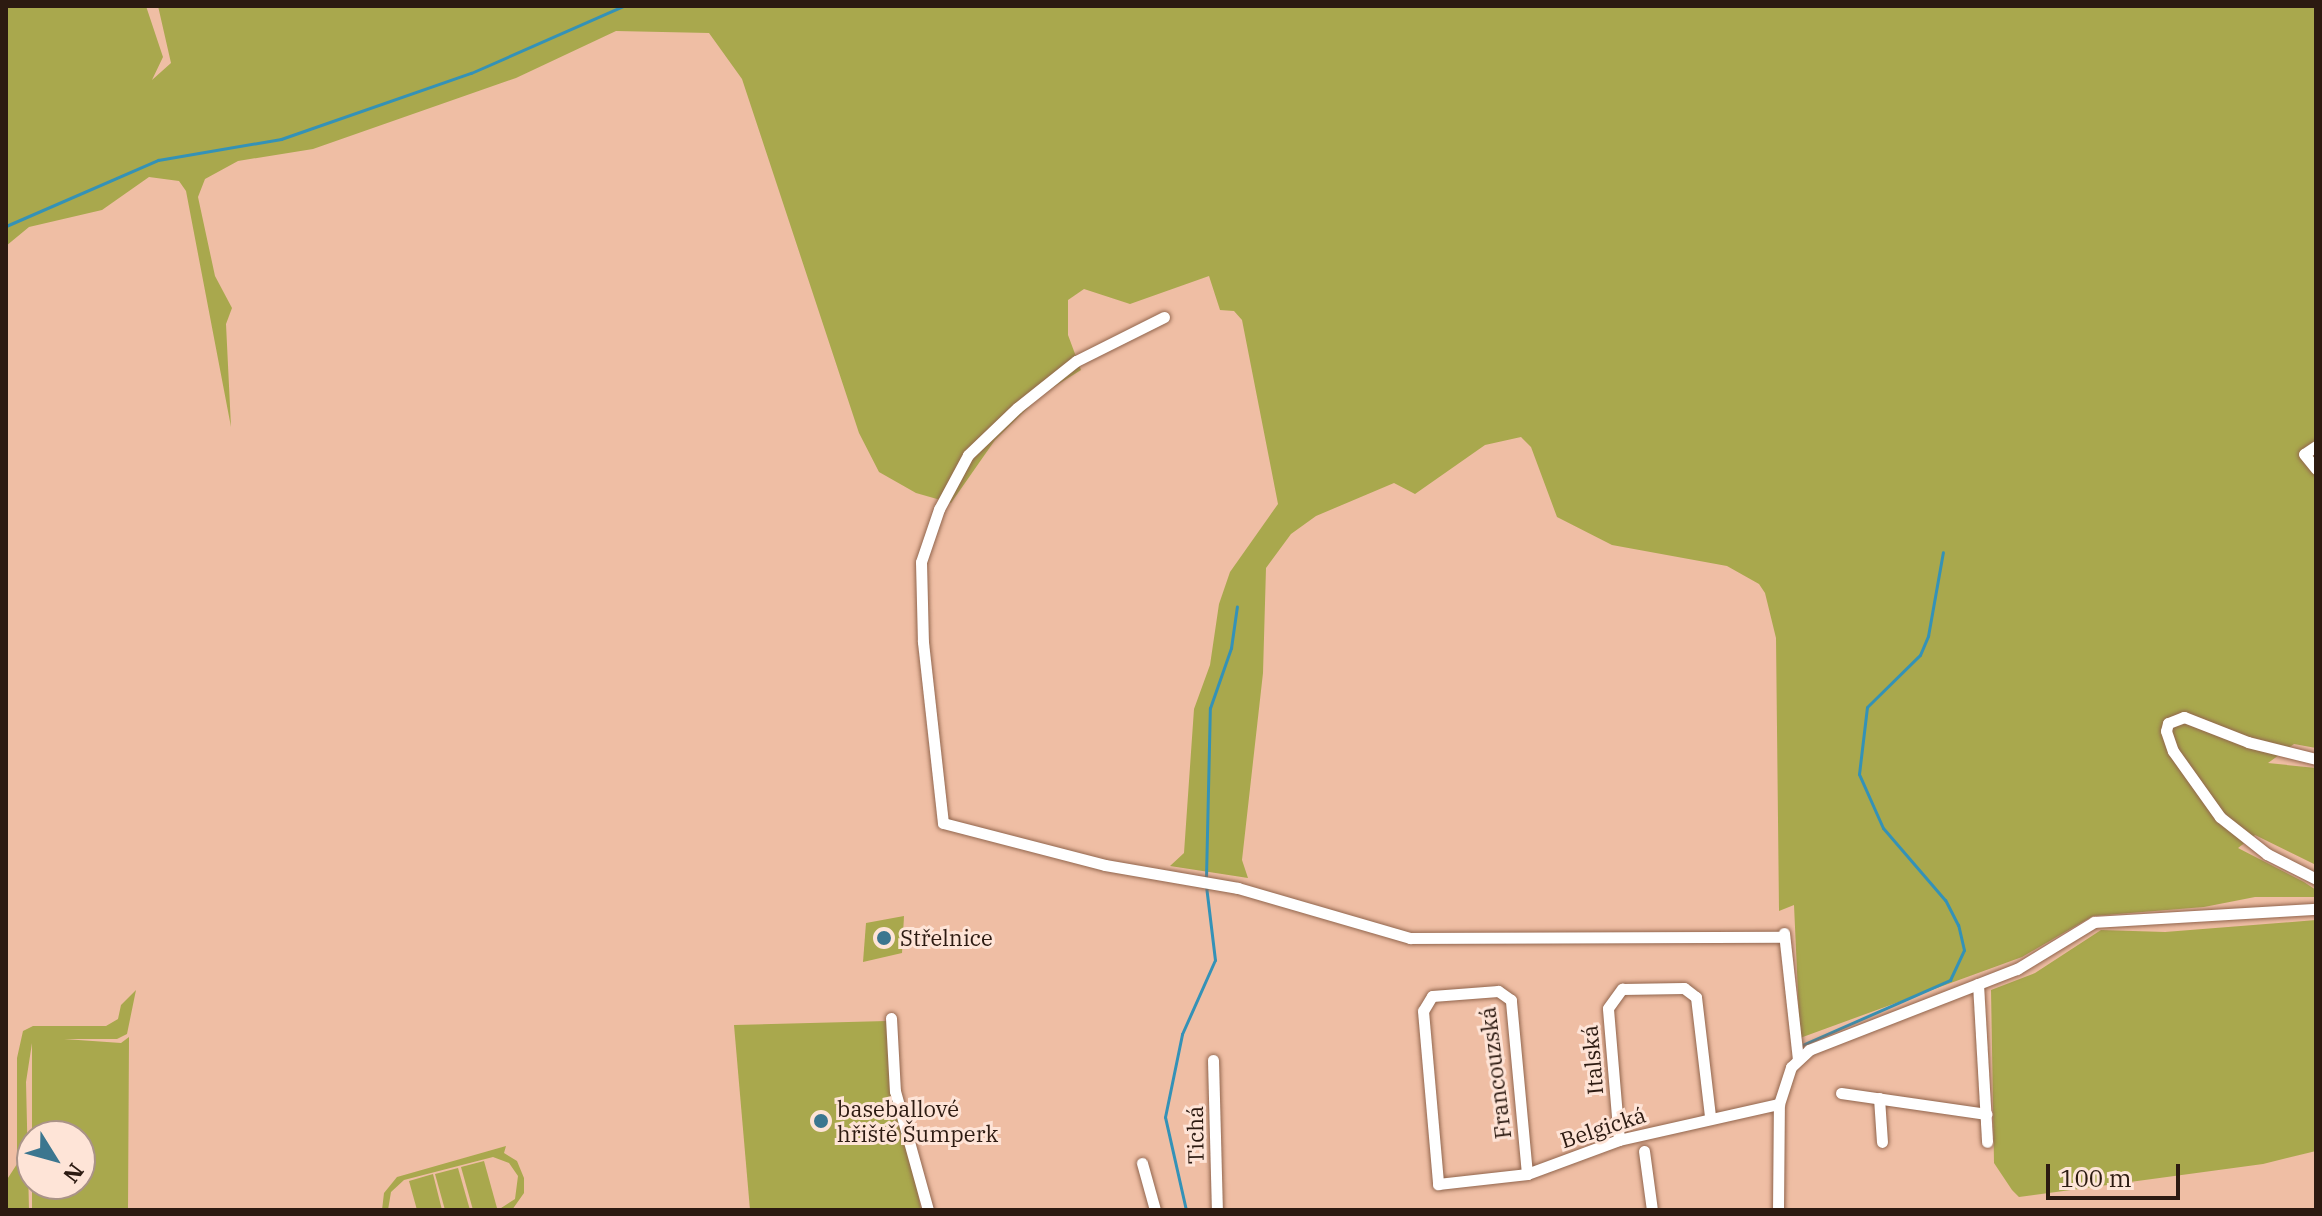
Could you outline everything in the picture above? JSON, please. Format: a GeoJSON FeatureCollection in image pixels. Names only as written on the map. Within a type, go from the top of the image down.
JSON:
{"type":"FeatureCollection","features":[{"type":"Feature","properties":{"kind":"street"},"geometry":{"type":"LineString","coordinates":[[1164,317],[1076,361],[1017,408],[968,455],[939,509],[921,562],[923,642],[943,823],[1105,865],[1243,890],[1410,938],[1784,934],[1798,1059],[1779,1104],[1778,1210]]}},
{"type":"Feature","properties":{"kind":"street"},"geometry":{"type":"LineString","coordinates":[[2316,446],[2304,454],[2316,469]]}},
{"type":"Feature","properties":{"kind":"street"},"geometry":{"type":"LineString","coordinates":[[2316,759],[2248,742],[2184,717],[2168,723],[2166,731],[2173,751],[2220,817],[2267,854],[2316,879]]}},
{"type":"Feature","properties":{"kind":"street"},"geometry":{"type":"LineString","coordinates":[[1798,1059],[1827,1041],[2017,969],[2094,922],[2316,909]]}},
{"type":"Feature","properties":{"kind":"street"},"geometry":{"type":"LineString","coordinates":[[1978,984],[1987,1142]]}},
{"type":"Feature","properties":{"kind":"street","name":"Italská"},"geometry":{"type":"LineString","coordinates":[[1619,1140],[1608,1008],[1622,989],[1684,988],[1696,997],[1710,1117]]}},
{"type":"Feature","properties":{"kind":"street","name":"Francouzská"},"geometry":{"type":"LineString","coordinates":[[1438,1184],[1423,1011],[1425,1001],[1440,994],[1498,991],[1511,1000],[1527,1174]]}},
{"type":"Feature","properties":{"kind":"street"},"geometry":{"type":"LineString","coordinates":[[891,1018],[895,1091],[928,1210]]}},
{"type":"Feature","properties":{"kind":"street","name":"Tichá"},"geometry":{"type":"LineString","coordinates":[[1213,1060],[1217,1210]]}},
{"type":"Feature","properties":{"kind":"street"},"geometry":{"type":"LineString","coordinates":[[1841,1093],[1986,1114]]}},
{"type":"Feature","properties":{"kind":"street"},"geometry":{"type":"LineString","coordinates":[[1879,1098],[1882,1142]]}},
{"type":"Feature","properties":{"kind":"street","name":"Belgická"},"geometry":{"type":"LineString","coordinates":[[1438,1184],[1527,1174],[1619,1140],[1710,1117],[1779,1104]]}},
{"type":"Feature","properties":{"kind":"street"},"geometry":{"type":"LineString","coordinates":[[1644,1151],[1652,1210]]}},
{"type":"Feature","properties":{"kind":"street"},"geometry":{"type":"LineString","coordinates":[[1142,1163],[1155,1210]]}},
{"type":"Feature","properties":{"kind":"shaded area"},"geometry":{"type":"Polygon","coordinates":[[[6,6],[146,6],[163,57],[152,80],[171,63],[158,6],[2316,6],[2316,748],[2294,744],[2268,763],[2316,768],[2316,865],[2255,835],[2238,848],[2304,882],[2316,890],[2316,897],[2255,897],[2204,907],[2093,916],[2022,957],[1800,1038],[1794,905],[1779,911],[1776,638],[1765,593],[1759,584],[1727,566],[1612,545],[1557,517],[1531,447],[1521,437],[1485,445],[1415,494],[1394,483],[1316,516],[1291,534],[1266,568],[1263,673],[1242,860],[1248,878],[1170,866],[1184,853],[1194,709],[1210,665],[1219,604],[1230,572],[1278,504],[1242,320],[1234,311],[1220,310],[1209,276],[1130,304],[1084,289],[1068,300],[1068,335],[1081,370],[1041,395],[995,440],[951,503],[916,493],[879,472],[859,433],[742,79],[709,33],[616,31],[516,78],[313,149],[238,161],[205,179],[198,197],[215,276],[232,308],[226,324],[231,427],[186,191],[179,181],[149,177],[102,210],[29,227],[6,246],[6,6]]]}},
{"type":"Feature","properties":{"kind":"shaded area","name":"Střelnice"},"geometry":{"type":"Polygon","coordinates":[[[904,916],[902,953],[863,962],[866,923],[904,916]]]}},
{"type":"Feature","properties":{"kind":"shaded area"},"geometry":{"type":"Polygon","coordinates":[[[2316,920],[2316,1151],[2263,1164],[2019,1197],[2012,1190],[1994,1163],[1991,990],[2035,973],[2101,930],[2165,932],[2316,920]]]}},
{"type":"Feature","properties":{"kind":"shaded area"},"geometry":{"type":"Polygon","coordinates":[[[136,990],[127,1034],[117,1039],[64,1039],[121,1043],[129,1037],[128,1210],[32,1210],[32,1200],[96,1200],[96,1120],[32,1120],[32,1043],[26,1082],[27,1120],[17,1120],[17,1058],[23,1031],[33,1026],[106,1026],[118,1019],[121,1005],[136,990]]]}},
{"type":"Feature","properties":{"kind":"shaded area","name":"baseballové hřiště Šumperk"},"geometry":{"type":"Polygon","coordinates":[[[887,1021],[921,1210],[750,1210],[734,1025],[887,1021]]]}},
{"type":"Feature","properties":{"kind":"shaded area"},"geometry":{"type":"Polygon","coordinates":[[[506,1146],[504,1153],[517,1161],[524,1178],[524,1193],[512,1210],[498,1210],[515,1199],[518,1176],[509,1163],[493,1157],[404,1180],[391,1192],[388,1210],[382,1210],[384,1193],[397,1177],[506,1146]]]}},
{"type":"Feature","properties":{"kind":"shaded area"},"geometry":{"type":"Polygon","coordinates":[[[484,1161],[497,1208],[473,1210],[461,1167],[484,1161]]]}},
{"type":"Feature","properties":{"kind":"shaded area"},"geometry":{"type":"Polygon","coordinates":[[[16,1166],[16,1200],[29,1200],[29,1210],[6,1210],[6,1181],[16,1166]]]}},
{"type":"Feature","properties":{"kind":"shaded area"},"geometry":{"type":"Polygon","coordinates":[[[458,1168],[470,1210],[445,1210],[435,1174],[458,1168]]]}},
{"type":"Feature","properties":{"kind":"shaded area"},"geometry":{"type":"Polygon","coordinates":[[[433,1174],[442,1210],[417,1210],[409,1181],[433,1174]]]}},
{"type":"Feature","properties":{"kind":"waterway"},"geometry":{"type":"LineString","coordinates":[[6,226],[158,160],[281,139],[471,73],[623,6]]}},
{"type":"Feature","properties":{"kind":"waterway"},"geometry":{"type":"LineString","coordinates":[[1802,1045],[1950,980],[1964,950],[1958,925],[1945,900],[1883,828],[1859,774],[1867,707],[1920,655],[1928,636],[1943,552]]}},
{"type":"Feature","properties":{"kind":"waterway"},"geometry":{"type":"LineString","coordinates":[[1206,878],[1210,708],[1231,648],[1237,606]]}},
{"type":"Feature","properties":{"kind":"waterway"},"geometry":{"type":"LineString","coordinates":[[1186,1210],[1165,1117],[1182,1034],[1215,960],[1206,886]]}},
{"type":"Feature","properties":{"kind":"place","name":"Střelnice"},"geometry":{"type":"Point","coordinates":[884,938]}},
{"type":"Feature","properties":{"kind":"place","name":"baseballové hřiště Šumperk"},"geometry":{"type":"Point","coordinates":[821,1121]}}]}
